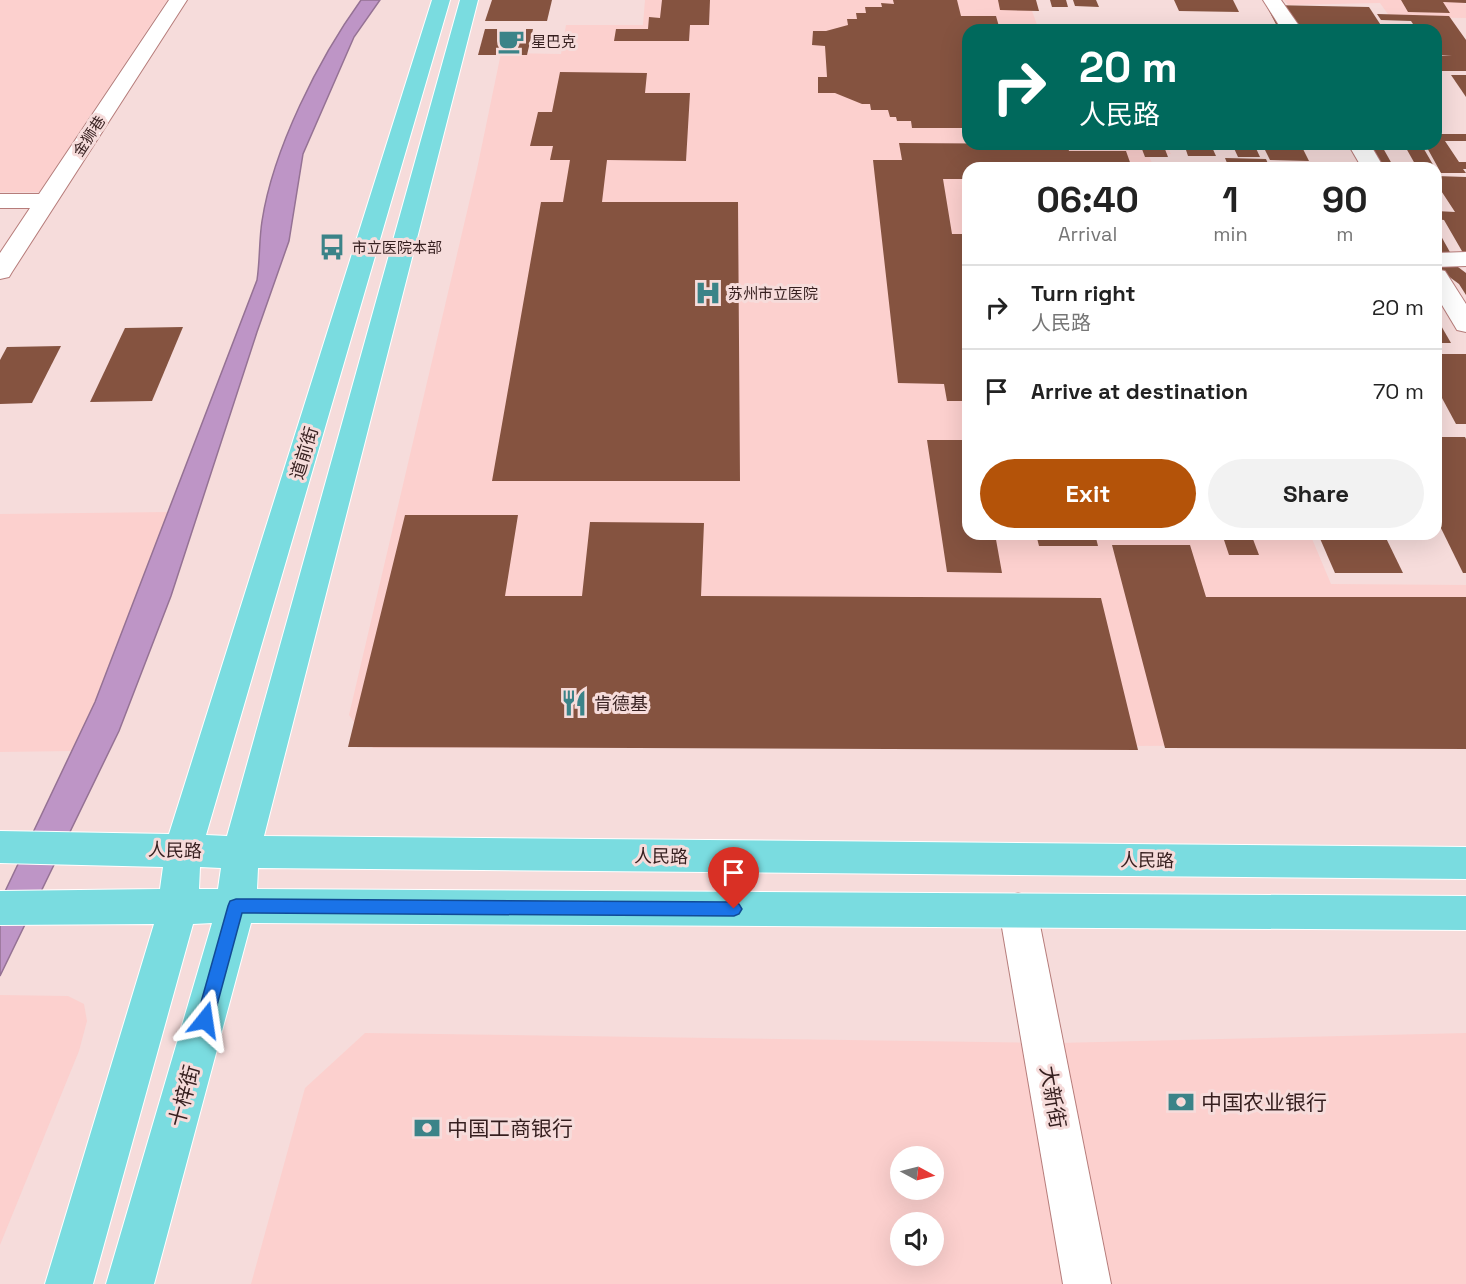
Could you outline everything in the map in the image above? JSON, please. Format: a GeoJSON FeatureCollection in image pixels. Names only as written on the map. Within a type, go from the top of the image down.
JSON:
{"type":"FeatureCollection","features":[{"type":"Feature","properties":{"kind":"main road","name":"道前街"},"geometry":{"type":"LineString","coordinates":[[178,908],[183,850],[441,0]]}},
{"type":"Feature","properties":{"kind":"main road"},"geometry":{"type":"LineString","coordinates":[[236,906],[241,852],[469,0]]}},
{"type":"Feature","properties":{"kind":"main road","name":"人民路"},"geometry":{"type":"LineString","coordinates":[[0,847],[241,852],[1466,863]]}},
{"type":"Feature","properties":{"kind":"main road"},"geometry":{"type":"LineString","coordinates":[[0,908],[236,906],[1466,913]]}},
{"type":"Feature","properties":{"kind":"main road","name":"十梓街"},"geometry":{"type":"LineString","coordinates":[[130,1284],[236,906]]}},
{"type":"Feature","properties":{"kind":"main road"},"geometry":{"type":"LineString","coordinates":[[69,1284],[105,1169],[178,908]]}},
{"type":"Feature","properties":{"kind":"street","name":"金狮巷"},"geometry":{"type":"LineString","coordinates":[[0,272],[178,0]]}},
{"type":"Feature","properties":{"kind":"street"},"geometry":{"type":"LineString","coordinates":[[1272,0],[1288,24]]}},
{"type":"Feature","properties":{"kind":"street"},"geometry":{"type":"LineString","coordinates":[[0,201],[46,201]]}},
{"type":"Feature","properties":{"kind":"street"},"geometry":{"type":"LineString","coordinates":[[1442,260],[1466,260]]}},
{"type":"Feature","properties":{"kind":"street"},"geometry":{"type":"LineString","coordinates":[[1442,286],[1466,324]]}},
{"type":"Feature","properties":{"kind":"street","name":"大新街"},"geometry":{"type":"LineString","coordinates":[[1018,910],[1087,1284]]}},
{"type":"Feature","properties":{"kind":"shaded area"},"geometry":{"type":"Polygon","coordinates":[[[0,0],[167,0],[39,192],[0,192],[0,0]]]}},
{"type":"Feature","properties":{"kind":"shaded area"},"geometry":{"type":"Polygon","coordinates":[[[361,0],[380,0],[354,37],[303,154],[289,241],[171,596],[119,731],[0,976],[0,902],[95,702],[257,280],[261,228],[268,193],[287,135],[314,76],[361,0]]]}},
{"type":"Feature","properties":{"kind":"shaded area"},"geometry":{"type":"Polygon","coordinates":[[[645,0],[1028,0],[1037,24],[962,24],[962,150],[1169,150],[1171,154],[1149,156],[1152,162],[962,162],[962,540],[1313,540],[1331,584],[1466,585],[1466,745],[373,748],[349,715],[477,169],[501,53],[561,54],[566,25],[643,25],[645,0]]]}},
{"type":"Feature","properties":{"kind":"shaded area"},"geometry":{"type":"Polygon","coordinates":[[[1284,0],[1462,0],[1466,5],[1466,18],[1390,17],[1380,3],[1288,5],[1284,0]]]}},
{"type":"Feature","properties":{"kind":"shaded area"},"geometry":{"type":"Polygon","coordinates":[[[168,512],[95,702],[72,751],[0,752],[0,514],[168,512]]]}},
{"type":"Feature","properties":{"kind":"shaded area"},"geometry":{"type":"Polygon","coordinates":[[[0,995],[68,996],[84,1004],[87,1021],[79,1051],[0,1245],[0,995]]]}},
{"type":"Feature","properties":{"kind":"shaded area"},"geometry":{"type":"Polygon","coordinates":[[[365,1033],[1058,1043],[1466,1033],[1466,1284],[251,1284],[305,1088],[365,1033]]]}},
{"type":"Feature","properties":{"kind":"building"},"geometry":{"type":"Polygon","coordinates":[[[492,0],[552,0],[547,21],[485,21],[492,0]]]}},
{"type":"Feature","properties":{"kind":"building"},"geometry":{"type":"Polygon","coordinates":[[[662,0],[710,0],[709,25],[690,25],[689,41],[614,41],[616,29],[648,29],[649,17],[660,18],[662,0]]]}},
{"type":"Feature","properties":{"kind":"building"},"geometry":{"type":"Polygon","coordinates":[[[893,0],[957,0],[961,16],[996,16],[998,24],[962,24],[962,128],[912,128],[911,121],[897,121],[896,117],[890,117],[888,110],[871,110],[870,104],[862,104],[835,93],[818,93],[818,77],[827,77],[825,46],[812,45],[813,31],[826,31],[848,25],[847,19],[857,19],[856,13],[866,13],[865,7],[882,7],[881,3],[894,4],[893,0]]]}},
{"type":"Feature","properties":{"kind":"building"},"geometry":{"type":"Polygon","coordinates":[[[998,0],[1036,0],[1039,11],[1000,10],[998,0]]]}},
{"type":"Feature","properties":{"kind":"building"},"geometry":{"type":"Polygon","coordinates":[[[1050,0],[1066,0],[1068,7],[1052,7],[1050,0]]]}},
{"type":"Feature","properties":{"kind":"building"},"geometry":{"type":"Polygon","coordinates":[[[1073,0],[1096,0],[1099,7],[1075,6],[1073,0]]]}},
{"type":"Feature","properties":{"kind":"building"},"geometry":{"type":"Polygon","coordinates":[[[1174,0],[1233,0],[1239,12],[1179,11],[1174,0]]]}},
{"type":"Feature","properties":{"kind":"building"},"geometry":{"type":"Polygon","coordinates":[[[1401,0],[1466,0],[1466,3],[1443,2],[1450,13],[1408,12],[1401,0]]]}},
{"type":"Feature","properties":{"kind":"building"},"geometry":{"type":"Polygon","coordinates":[[[1266,5],[1369,7],[1380,24],[1276,24],[1266,5]]]}},
{"type":"Feature","properties":{"kind":"building"},"geometry":{"type":"Polygon","coordinates":[[[1377,14],[1449,16],[1466,40],[1466,71],[1442,71],[1442,56],[1452,55],[1442,55],[1442,24],[1413,24],[1411,21],[1381,20],[1377,14]]]}},
{"type":"Feature","properties":{"kind":"building"},"geometry":{"type":"Polygon","coordinates":[[[485,29],[533,29],[527,55],[478,55],[485,29]]]}},
{"type":"Feature","properties":{"kind":"building"},"geometry":{"type":"Polygon","coordinates":[[[560,72],[647,73],[645,93],[690,93],[686,161],[607,160],[602,202],[738,202],[740,481],[492,481],[541,202],[563,202],[570,160],[550,160],[553,146],[530,146],[538,112],[552,112],[560,72]]]}},
{"type":"Feature","properties":{"kind":"building"},"geometry":{"type":"Polygon","coordinates":[[[1451,75],[1466,75],[1466,97],[1451,75]]]}},
{"type":"Feature","properties":{"kind":"building"},"geometry":{"type":"Polygon","coordinates":[[[1442,134],[1466,134],[1466,141],[1445,141],[1459,162],[1466,162],[1466,169],[1463,169],[1466,173],[1442,173],[1442,162],[1435,162],[1428,150],[1442,150],[1442,134]]]}},
{"type":"Feature","properties":{"kind":"building"},"geometry":{"type":"Polygon","coordinates":[[[899,143],[962,143],[962,150],[1126,151],[1130,162],[962,162],[962,179],[943,179],[952,234],[962,234],[962,401],[947,401],[944,384],[898,383],[873,160],[902,160],[899,143]]]}},
{"type":"Feature","properties":{"kind":"building"},"geometry":{"type":"Polygon","coordinates":[[[1142,150],[1165,150],[1168,157],[1145,157],[1142,150]]]}},
{"type":"Feature","properties":{"kind":"building"},"geometry":{"type":"Polygon","coordinates":[[[1186,150],[1213,150],[1216,156],[1188,156],[1186,150]]]}},
{"type":"Feature","properties":{"kind":"building"},"geometry":{"type":"Polygon","coordinates":[[[1235,150],[1257,150],[1260,157],[1238,157],[1235,150]]]}},
{"type":"Feature","properties":{"kind":"building"},"geometry":{"type":"Polygon","coordinates":[[[1265,150],[1304,150],[1309,161],[1270,160],[1265,150]]]}},
{"type":"Feature","properties":{"kind":"building"},"geometry":{"type":"Polygon","coordinates":[[[1360,150],[1384,150],[1391,162],[1367,162],[1360,150]]]}},
{"type":"Feature","properties":{"kind":"building"},"geometry":{"type":"Polygon","coordinates":[[[1407,150],[1424,150],[1432,162],[1414,162],[1407,150]]]}},
{"type":"Feature","properties":{"kind":"building"},"geometry":{"type":"Polygon","coordinates":[[[1225,158],[1266,159],[1267,162],[1227,162],[1225,158]]]}},
{"type":"Feature","properties":{"kind":"building"},"geometry":{"type":"Polygon","coordinates":[[[1442,176],[1466,177],[1466,258],[1442,220],[1442,211],[1455,212],[1442,192],[1442,176]]]}},
{"type":"Feature","properties":{"kind":"building"},"geometry":{"type":"Polygon","coordinates":[[[1442,238],[1451,254],[1442,254],[1442,238]]]}},
{"type":"Feature","properties":{"kind":"building"},"geometry":{"type":"Polygon","coordinates":[[[1442,267],[1458,267],[1466,273],[1466,295],[1459,284],[1442,271],[1442,267]]]}},
{"type":"Feature","properties":{"kind":"building"},"geometry":{"type":"Polygon","coordinates":[[[183,327],[152,401],[90,402],[125,328],[183,327]]]}},
{"type":"Feature","properties":{"kind":"building"},"geometry":{"type":"Polygon","coordinates":[[[1442,327],[1451,343],[1442,343],[1442,327]]]}},
{"type":"Feature","properties":{"kind":"building"},"geometry":{"type":"Polygon","coordinates":[[[61,346],[32,403],[0,404],[0,360],[7,347],[61,346]]]}},
{"type":"Feature","properties":{"kind":"building"},"geometry":{"type":"Polygon","coordinates":[[[1442,354],[1466,354],[1466,424],[1456,424],[1442,398],[1442,354]]]}},
{"type":"Feature","properties":{"kind":"building"},"geometry":{"type":"Polygon","coordinates":[[[1442,437],[1465,437],[1466,439],[1466,573],[1463,573],[1442,530],[1442,437]]]}},
{"type":"Feature","properties":{"kind":"building"},"geometry":{"type":"Polygon","coordinates":[[[927,440],[962,440],[962,540],[996,540],[1002,573],[947,572],[927,440]]]}},
{"type":"Feature","properties":{"kind":"building"},"geometry":{"type":"Polygon","coordinates":[[[405,515],[518,515],[505,596],[582,596],[590,522],[704,523],[701,596],[1101,598],[1138,750],[348,747],[405,515]]]}},
{"type":"Feature","properties":{"kind":"building"},"geometry":{"type":"Polygon","coordinates":[[[1038,540],[1096,540],[1098,546],[1039,546],[1038,540]]]}},
{"type":"Feature","properties":{"kind":"building"},"geometry":{"type":"Polygon","coordinates":[[[1224,540],[1253,540],[1259,555],[1229,555],[1224,540]]]}},
{"type":"Feature","properties":{"kind":"building"},"geometry":{"type":"Polygon","coordinates":[[[1321,540],[1387,540],[1403,573],[1335,573],[1321,540]]]}},
{"type":"Feature","properties":{"kind":"building"},"geometry":{"type":"Polygon","coordinates":[[[1112,545],[1190,545],[1206,597],[1466,597],[1466,749],[1165,748],[1112,545]]]}},
{"type":"Feature","properties":{"kind":"place","name":"星巴克"},"geometry":{"type":"Point","coordinates":[511,41]}},
{"type":"Feature","properties":{"kind":"place","name":"市立医院本部"},"geometry":{"type":"Point","coordinates":[332,247]}},
{"type":"Feature","properties":{"kind":"place","name":"苏州市立医院"},"geometry":{"type":"Point","coordinates":[708,293]}},
{"type":"Feature","properties":{"kind":"place","name":"肯德基"},"geometry":{"type":"Point","coordinates":[574,703]}},
{"type":"Feature","properties":{"kind":"place","name":"中国农业银行"},"geometry":{"type":"Point","coordinates":[1181,1102]}},
{"type":"Feature","properties":{"kind":"place","name":"中国工商银行"},"geometry":{"type":"Point","coordinates":[427,1128]}},
{"type":"Feature","properties":{"kind":"route"},"geometry":{"type":"LineString","coordinates":[[205,1020],[236,906],[734,909]]}}]}
